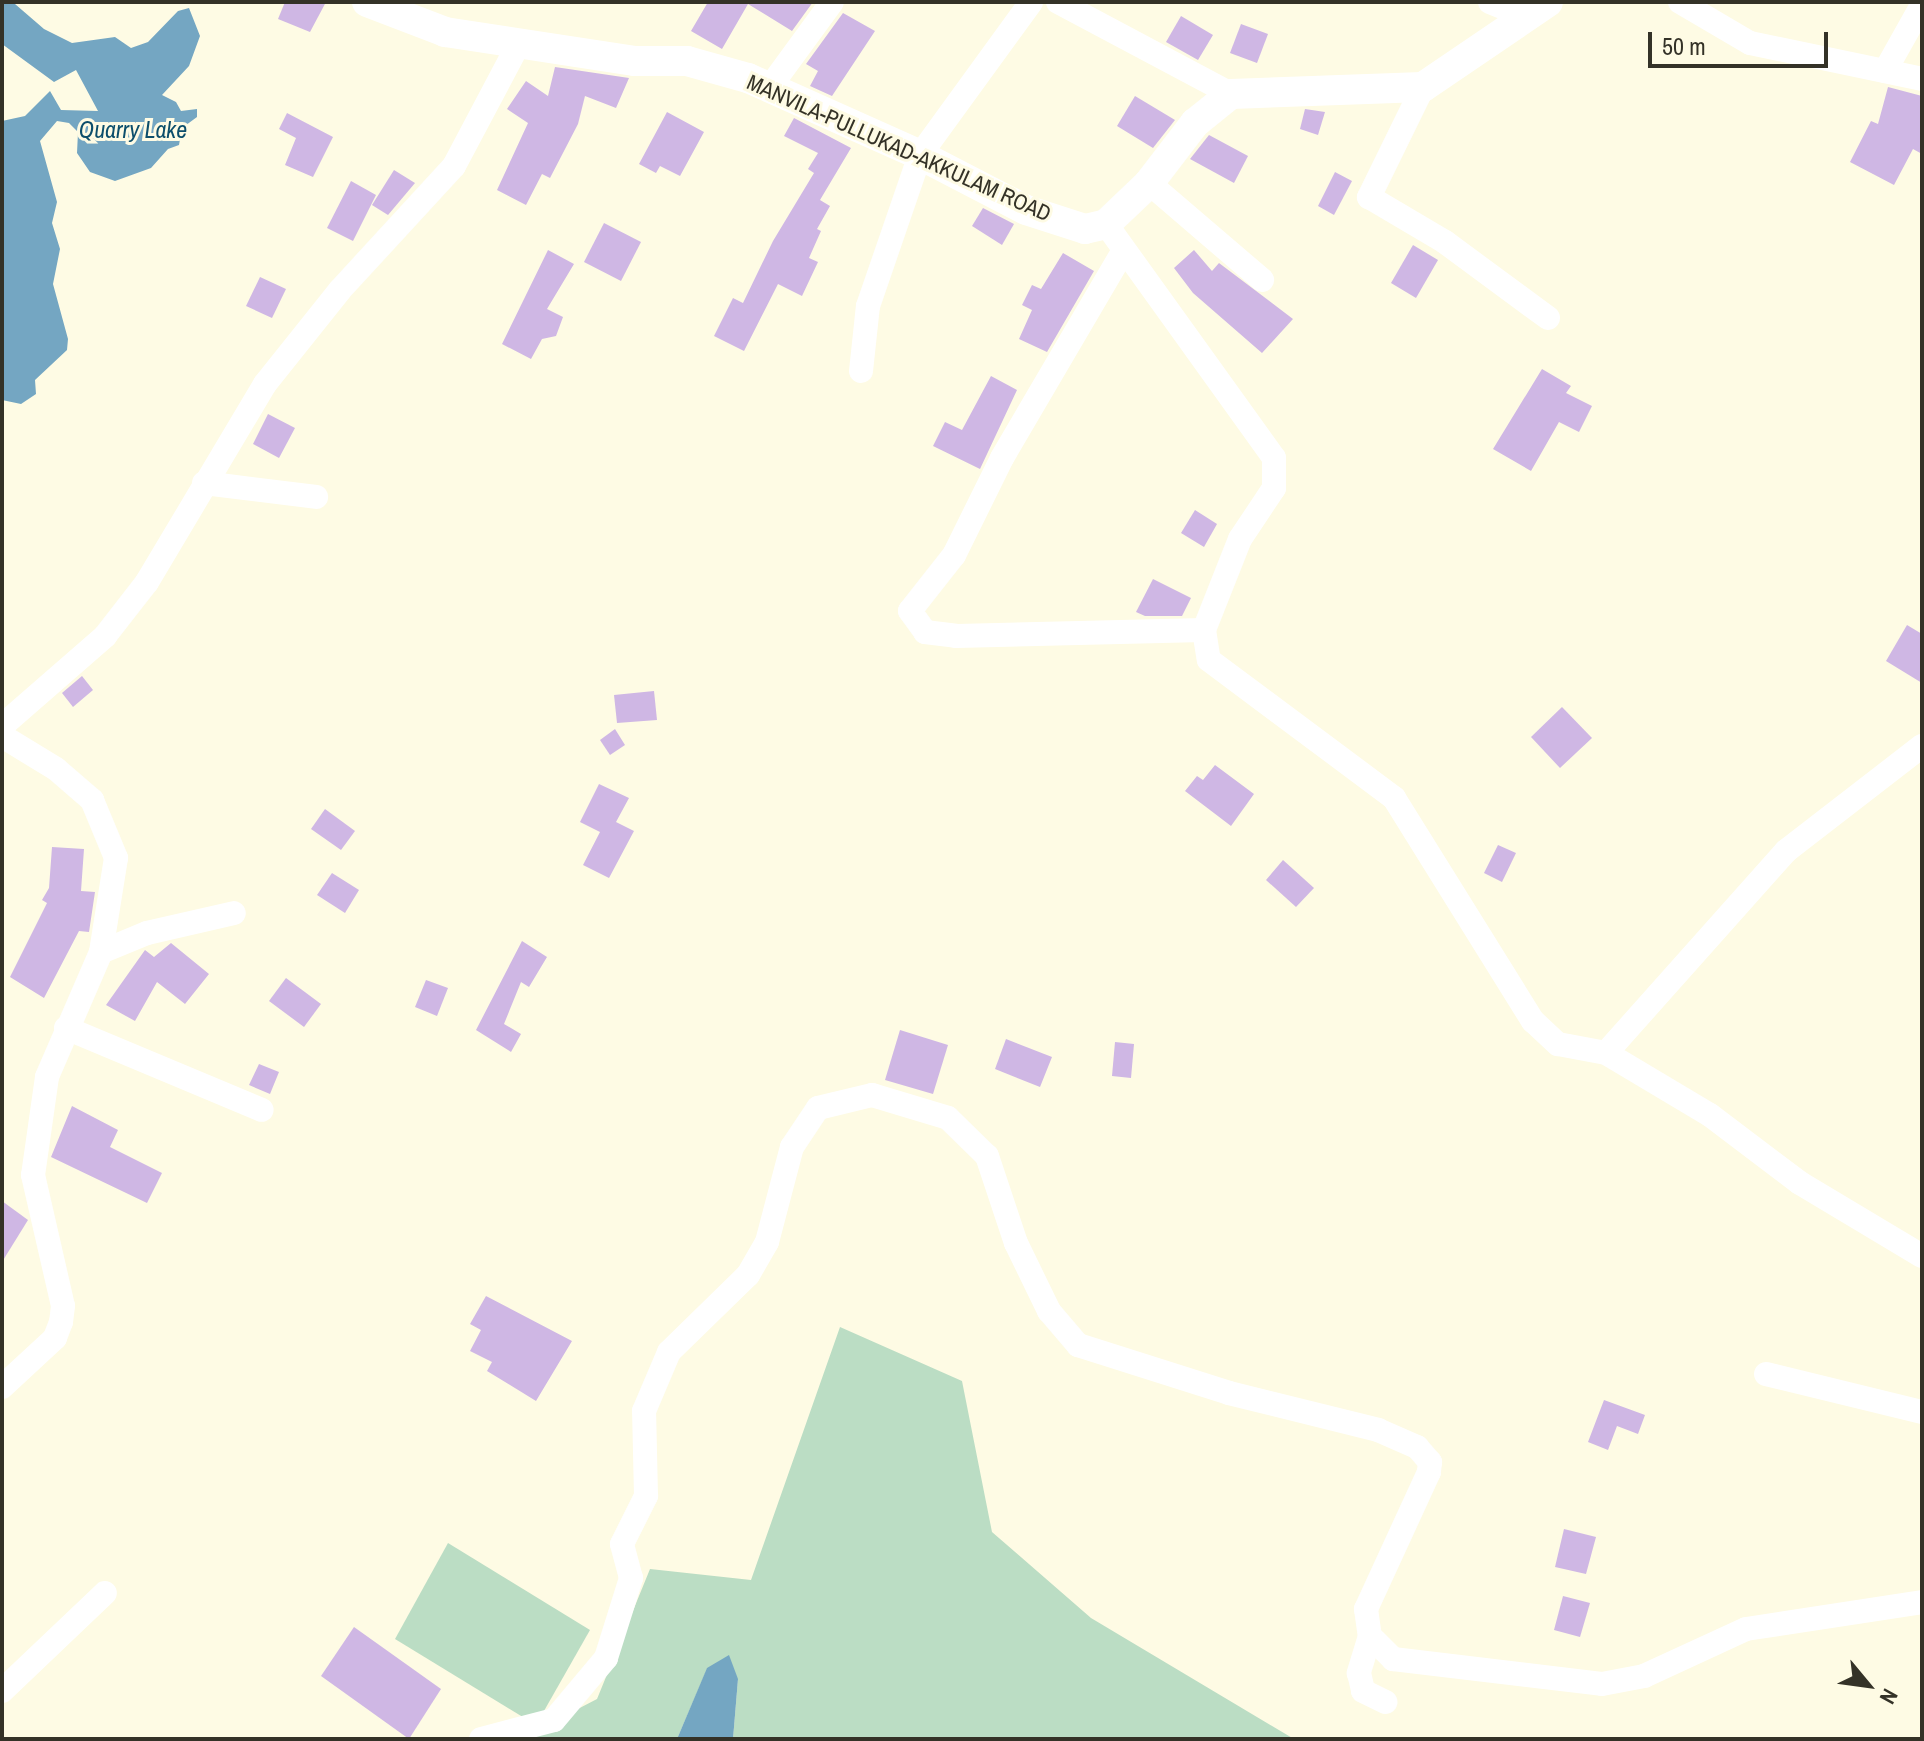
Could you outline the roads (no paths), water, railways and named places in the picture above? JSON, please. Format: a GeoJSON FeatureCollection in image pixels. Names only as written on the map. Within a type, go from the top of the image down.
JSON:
{"type":"FeatureCollection","features":[{"type":"Feature","properties":{"kind":"street","name":"MANVILA-PULLUKAD-AKKULAM ROAD"},"geometry":{"type":"LineString","coordinates":[[367,2],[445,32],[634,61],[687,61],[770,87],[920,155],[1026,210],[1085,229],[1106,224]]}},
{"type":"Feature","properties":{"kind":"street"},"geometry":{"type":"LineString","coordinates":[[770,87],[832,2]]}},
{"type":"Feature","properties":{"kind":"street"},"geometry":{"type":"LineString","coordinates":[[861,371],[868,306],[920,155],[1031,2]]}},
{"type":"Feature","properties":{"kind":"street"},"geometry":{"type":"LineString","coordinates":[[1058,2],[1231,94],[1423,87]]}},
{"type":"Feature","properties":{"kind":"street"},"geometry":{"type":"LineString","coordinates":[[1490,2],[1537,9]]}},
{"type":"Feature","properties":{"kind":"street"},"geometry":{"type":"LineString","coordinates":[[1680,2],[1750,43],[1922,79]]}},
{"type":"Feature","properties":{"kind":"street"},"geometry":{"type":"LineString","coordinates":[[1885,71],[1922,5]]}},
{"type":"Feature","properties":{"kind":"street"},"geometry":{"type":"LineString","coordinates":[[1537,9],[1423,87],[1369,197],[1445,242],[1548,318]]}},
{"type":"Feature","properties":{"kind":"street"},"geometry":{"type":"LineString","coordinates":[[2,726],[105,636],[147,582],[265,384],[340,290],[454,166],[519,43]]}},
{"type":"Feature","properties":{"kind":"street"},"geometry":{"type":"LineString","coordinates":[[1231,94],[1195,123],[1149,183],[1106,224],[1274,458],[1274,488],[1240,539],[1204,630],[1209,660],[1394,798],[1533,1021],[1558,1044],[1606,1053],[1710,1115],[1800,1183],[1922,1256]]}},
{"type":"Feature","properties":{"kind":"street"},"geometry":{"type":"LineString","coordinates":[[1149,183],[1262,280]]}},
{"type":"Feature","properties":{"kind":"street"},"geometry":{"type":"LineString","coordinates":[[1124,250],[1002,458],[954,555],[910,611],[925,632],[956,636],[1204,630]]}},
{"type":"Feature","properties":{"kind":"street"},"geometry":{"type":"LineString","coordinates":[[204,483],[316,497]]}},
{"type":"Feature","properties":{"kind":"street"},"geometry":{"type":"LineString","coordinates":[[2,736],[56,769],[92,800],[116,858],[101,952],[47,1077],[33,1175],[63,1306],[61,1322],[55,1338],[2,1387]]}},
{"type":"Feature","properties":{"kind":"street"},"geometry":{"type":"LineString","coordinates":[[1606,1053],[1786,851],[1922,746]]}},
{"type":"Feature","properties":{"kind":"street"},"geometry":{"type":"LineString","coordinates":[[101,952],[147,933],[234,913]]}},
{"type":"Feature","properties":{"kind":"street"},"geometry":{"type":"LineString","coordinates":[[66,1028],[262,1110]]}},
{"type":"Feature","properties":{"kind":"street"},"geometry":{"type":"LineString","coordinates":[[481,1739],[554,1720],[606,1658],[631,1578],[622,1544],[646,1496],[644,1411],[669,1352],[748,1275],[767,1242],[792,1147],[818,1108],[872,1095],[948,1118],[987,1156],[1016,1243],[1049,1311],[1078,1345],[1229,1393],[1378,1430],[1417,1447],[1430,1462],[1429,1472],[1366,1609],[1370,1636],[1359,1673],[1363,1691],[1386,1702]]}},
{"type":"Feature","properties":{"kind":"street"},"geometry":{"type":"LineString","coordinates":[[1766,1374],[1922,1412]]}},
{"type":"Feature","properties":{"kind":"street"},"geometry":{"type":"LineString","coordinates":[[2,1691],[105,1593]]}},
{"type":"Feature","properties":{"kind":"street"},"geometry":{"type":"LineString","coordinates":[[1370,1636],[1393,1659],[1602,1684],[1644,1676],[1746,1629],[1922,1602]]}},
{"type":"Feature","properties":{"kind":"water","name":"Quarry Lake"},"geometry":{"type":"Polygon","coordinates":[[[2,2],[15,4],[44,29],[72,43],[115,37],[131,48],[148,42],[178,11],[189,8],[200,36],[189,66],[162,95],[176,102],[181,111],[197,109],[197,117],[182,128],[179,145],[168,149],[151,168],[115,181],[90,172],[77,153],[78,132],[69,123],[57,121],[40,141],[57,202],[52,223],[60,249],[53,284],[68,339],[67,350],[35,380],[36,394],[21,404],[2,400],[2,121],[25,116],[50,91],[61,110],[98,111],[76,70],[54,82],[2,44],[2,2]]]}},
{"type":"Feature","properties":{"kind":"water"},"geometry":{"type":"Polygon","coordinates":[[[729,1655],[738,1679],[733,1739],[677,1739],[707,1668],[729,1655]]]}}]}
